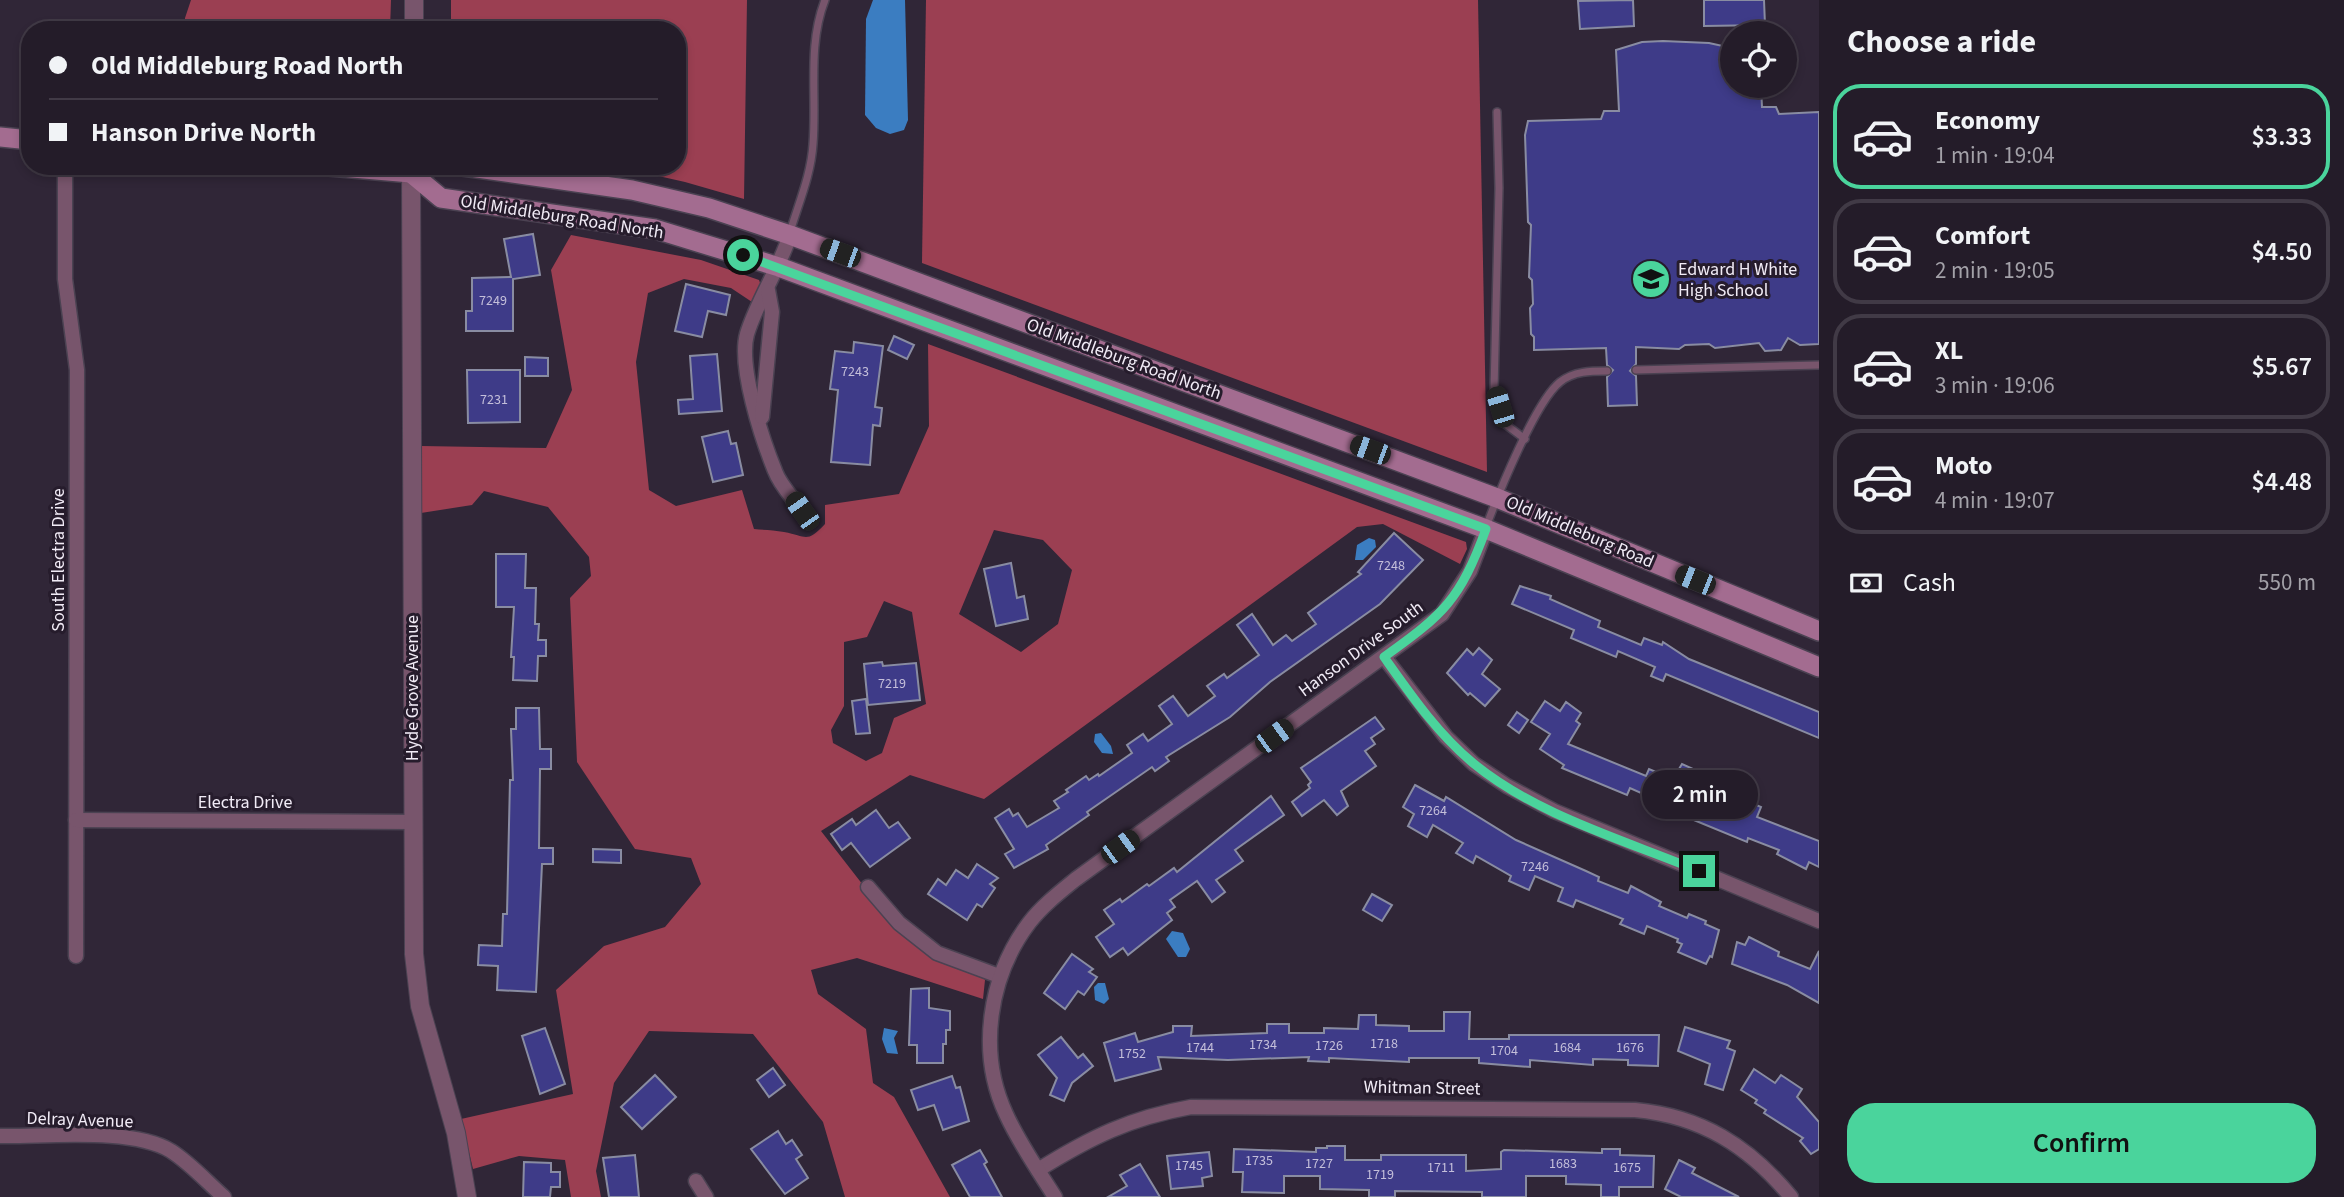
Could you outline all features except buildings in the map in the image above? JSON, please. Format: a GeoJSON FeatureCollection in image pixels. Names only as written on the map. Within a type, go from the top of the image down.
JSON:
{"type":"FeatureCollection","features":[{"type":"Feature","properties":{"kind":"main road"},"geometry":{"type":"LineString","coordinates":[[0,137],[21,139]]}},
{"type":"Feature","properties":{"kind":"main road","name":"Old Middleburg Road North"},"geometry":{"type":"LineString","coordinates":[[416,175],[441,198],[655,229],[779,267],[1486,529],[1819,667]]}},
{"type":"Feature","properties":{"kind":"main road","name":"Old Middleburg Road North"},"geometry":{"type":"LineString","coordinates":[[526,175],[632,190],[709,208],[790,235],[1497,498]]}},
{"type":"Feature","properties":{"kind":"main road"},"geometry":{"type":"LineString","coordinates":[[1133,397],[1141,366]]}},
{"type":"Feature","properties":{"kind":"main road","name":"Old Middleburg Road"},"geometry":{"type":"LineString","coordinates":[[1497,498],[1819,631]]}},
{"type":"Feature","properties":{"kind":"street"},"geometry":{"type":"LineString","coordinates":[[414,0],[414,21]]}},
{"type":"Feature","properties":{"kind":"street","name":"South Electra Drive"},"geometry":{"type":"LineString","coordinates":[[65,175],[65,279],[77,370],[76,956]]}},
{"type":"Feature","properties":{"kind":"street","name":"Hyde Grove Avenue"},"geometry":{"type":"LineString","coordinates":[[411,175],[413,928],[420,1006],[456,1133],[467,1197]]}},
{"type":"Feature","properties":{"kind":"street"},"geometry":{"type":"LineString","coordinates":[[790,235],[779,267],[752,322],[745,349],[747,376],[775,473],[802,511]]}},
{"type":"Feature","properties":{"kind":"street"},"geometry":{"type":"LineString","coordinates":[[761,424],[772,312],[768,290]]}},
{"type":"Feature","properties":{"kind":"street","name":"Hanson Drive South"},"geometry":{"type":"LineString","coordinates":[[1055,1197],[1006,1114],[998,1091],[990,1034],[999,976],[1030,922],[1076,879],[1442,614],[1470,570],[1486,529]]}},
{"type":"Feature","properties":{"kind":"street"},"geometry":{"type":"LineString","coordinates":[[1384,657],[1446,737],[1474,764],[1507,786],[1554,811],[1819,921]]}},
{"type":"Feature","properties":{"kind":"street","name":"Electra Drive"},"geometry":{"type":"LineString","coordinates":[[76,820],[412,822]]}},
{"type":"Feature","properties":{"kind":"street"},"geometry":{"type":"LineString","coordinates":[[868,887],[899,923],[937,953],[999,976]]}},
{"type":"Feature","properties":{"kind":"street","name":"Whitman Street"},"geometry":{"type":"LineString","coordinates":[[1038,1170],[1115,1126],[1152,1114],[1191,1107],[1635,1110],[1664,1113],[1714,1130],[1748,1152],[1791,1197]]}},
{"type":"Feature","properties":{"kind":"street","name":"Delray Avenue"},"geometry":{"type":"LineString","coordinates":[[0,1136],[102,1137],[154,1144],[183,1160],[224,1197]]}},
{"type":"Feature","properties":{"kind":"street"},"geometry":{"type":"LineString","coordinates":[[696,1181],[706,1197]]}},
{"type":"Feature","properties":{"kind":"lane"},"geometry":{"type":"LineString","coordinates":[[790,235],[809,174],[813,143],[814,35],[825,0]]}},
{"type":"Feature","properties":{"kind":"lane"},"geometry":{"type":"LineString","coordinates":[[1497,112],[1499,188],[1494,390],[1505,424],[1525,439]]}},
{"type":"Feature","properties":{"kind":"lane"},"geometry":{"type":"LineString","coordinates":[[1636,370],[1819,365]]}},
{"type":"Feature","properties":{"kind":"lane"},"geometry":{"type":"LineString","coordinates":[[1486,529],[1497,498],[1525,439],[1559,382],[1581,371],[1607,370]]}},
{"type":"Feature","properties":{"kind":"shaded area"},"geometry":{"type":"Polygon","coordinates":[[[191,0],[391,0],[390,21],[185,21],[191,0]]]}},
{"type":"Feature","properties":{"kind":"shaded area"},"geometry":{"type":"Polygon","coordinates":[[[451,0],[747,0],[744,199],[654,175],[686,175],[686,21],[451,21],[451,0]]]}},
{"type":"Feature","properties":{"kind":"shaded area"},"geometry":{"type":"Polygon","coordinates":[[[926,0],[1478,0],[1487,472],[922,263],[926,0]]]}},
{"type":"Feature","properties":{"kind":"shaded area"},"geometry":{"type":"Polygon","coordinates":[[[571,235],[701,260],[759,280],[762,288],[755,304],[731,288],[684,279],[648,293],[636,362],[649,490],[676,506],[742,490],[754,529],[806,537],[825,524],[825,505],[899,494],[929,426],[928,344],[1466,542],[1467,549],[1460,564],[1383,524],[1357,527],[984,799],[910,775],[821,831],[898,930],[934,960],[982,973],[985,980],[983,999],[857,958],[811,970],[818,994],[866,1029],[873,1083],[894,1097],[950,1197],[845,1197],[823,1122],[753,1034],[649,1031],[614,1083],[596,1171],[601,1197],[571,1197],[565,1160],[519,1156],[473,1169],[461,1119],[573,1094],[556,990],[604,946],[665,927],[701,884],[691,858],[635,849],[577,762],[570,598],[591,576],[589,557],[548,507],[484,491],[472,505],[421,513],[421,446],[546,448],[572,390],[551,270],[571,235]],[[994,530],[959,614],[1021,652],[1058,624],[1072,570],[1043,540],[994,530]],[[884,601],[867,637],[844,642],[844,706],[831,730],[833,743],[866,761],[882,753],[894,718],[926,704],[912,612],[884,601]]]}},
{"type":"Feature","properties":{"kind":"water"},"geometry":{"type":"Polygon","coordinates":[[[873,0],[905,0],[908,120],[904,130],[890,134],[876,128],[865,115],[866,19],[873,0]]]}},
{"type":"Feature","properties":{"kind":"water"},"geometry":{"type":"Polygon","coordinates":[[[1369,538],[1375,540],[1376,547],[1363,560],[1355,560],[1357,545],[1369,538]]]}},
{"type":"Feature","properties":{"kind":"water"},"geometry":{"type":"Polygon","coordinates":[[[1101,733],[1111,746],[1113,754],[1102,753],[1094,742],[1095,734],[1101,733]]]}},
{"type":"Feature","properties":{"kind":"water"},"geometry":{"type":"Polygon","coordinates":[[[1172,931],[1183,933],[1190,949],[1186,957],[1178,957],[1166,939],[1172,931]]]}},
{"type":"Feature","properties":{"kind":"water"},"geometry":{"type":"Polygon","coordinates":[[[1098,983],[1105,983],[1109,999],[1104,1004],[1095,1000],[1094,987],[1098,983]]]}},
{"type":"Feature","properties":{"kind":"water"},"geometry":{"type":"Polygon","coordinates":[[[884,1028],[898,1031],[894,1038],[898,1054],[887,1053],[882,1039],[884,1028]]]}},
{"type":"Feature","properties":{"kind":"place","name":"Edward H White High School"},"geometry":{"type":"Point","coordinates":[1651,279]}},
{"type":"Feature","properties":{"kind":"route"},"geometry":{"type":"LineString","coordinates":[[743,255],[1080,376],[1486,529],[1470,570],[1442,614],[1384,657],[1416,702],[1474,764],[1507,786],[1554,811],[1699,871]]}}]}
